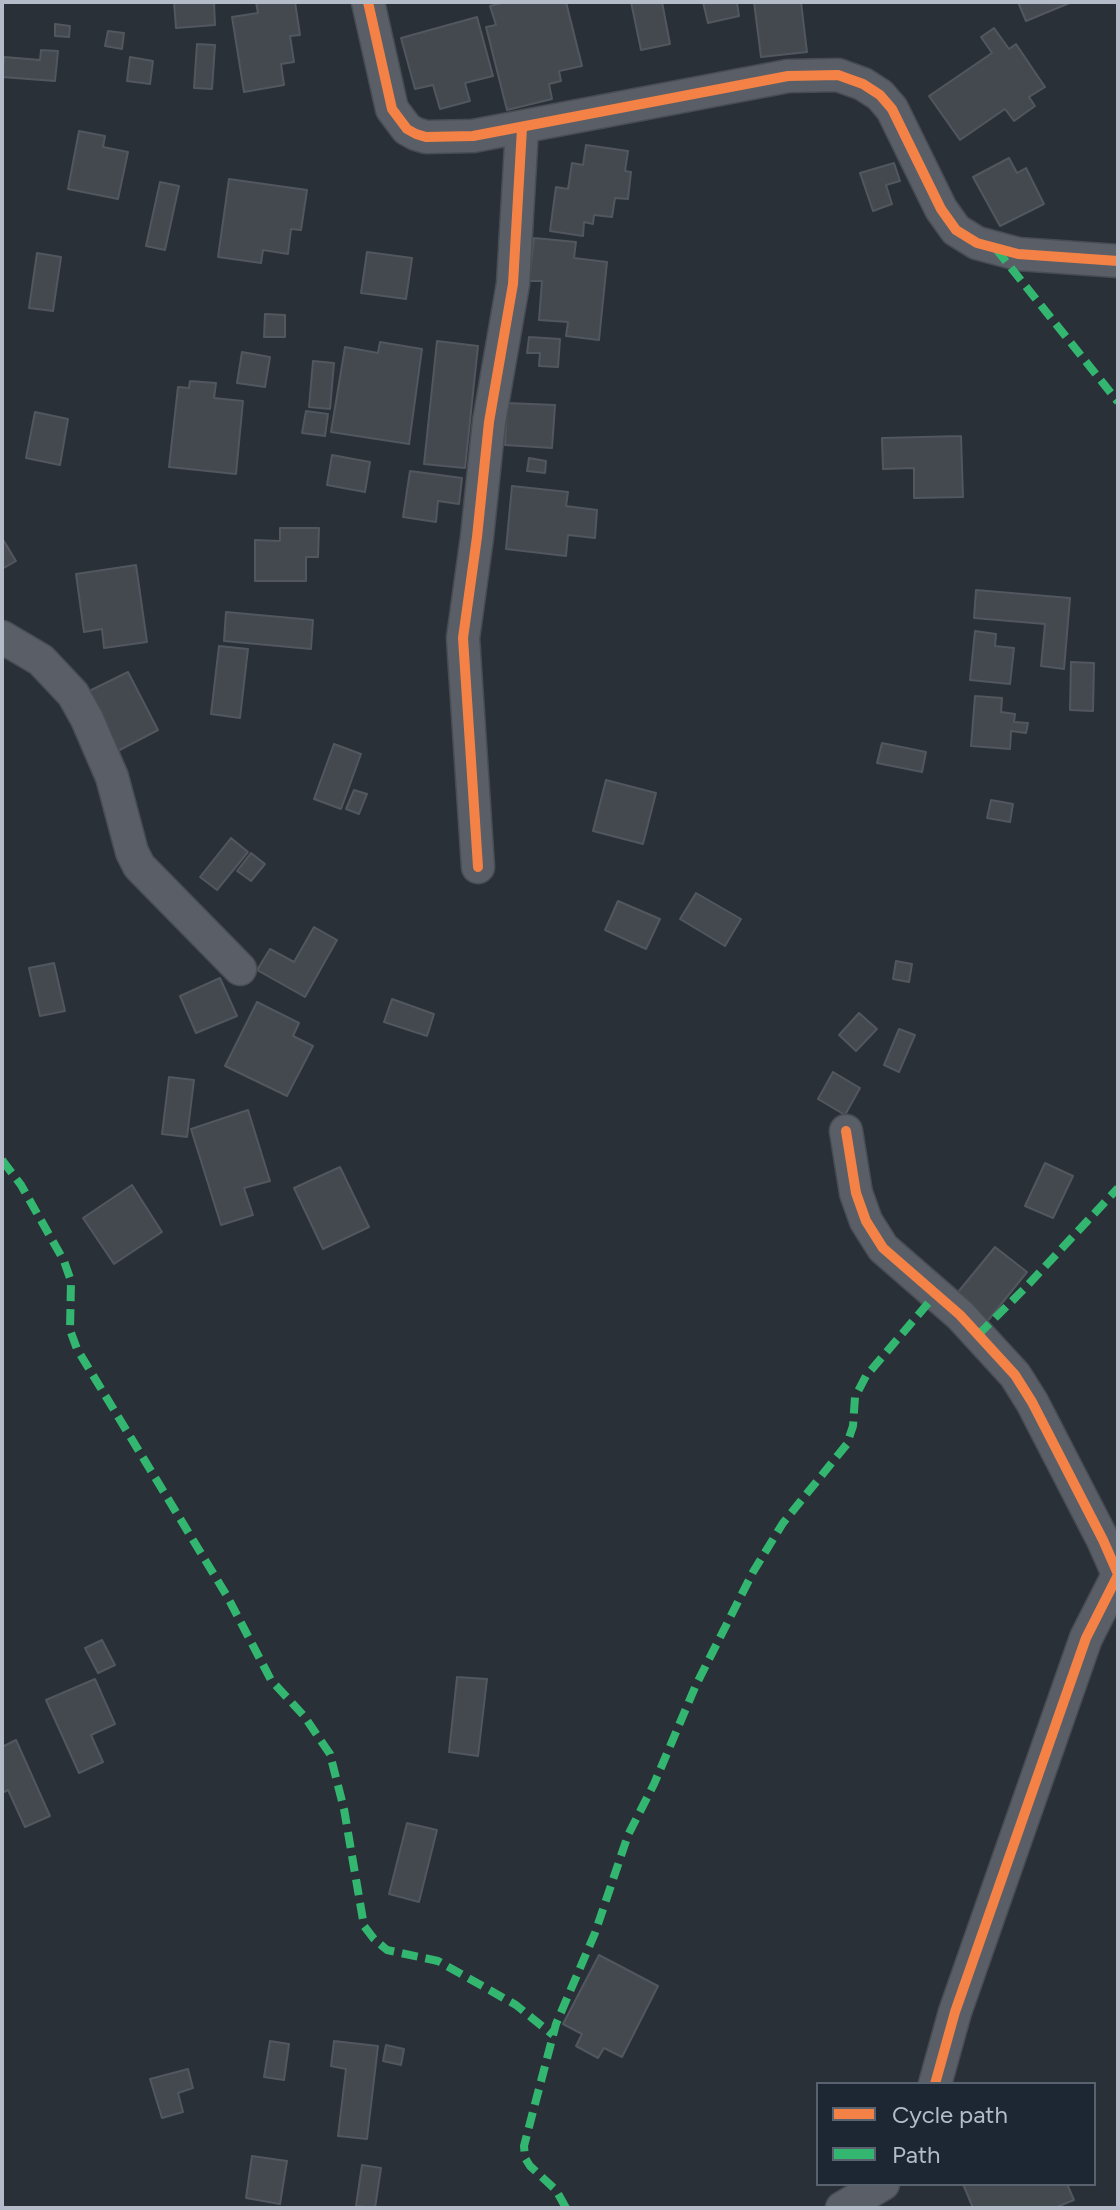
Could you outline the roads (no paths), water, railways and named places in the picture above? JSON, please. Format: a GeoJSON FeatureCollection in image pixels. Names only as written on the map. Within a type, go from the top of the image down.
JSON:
{"type":"FeatureCollection","features":[{"type":"Feature","properties":{"kind":"street"},"geometry":{"type":"LineString","coordinates":[[368,2],[392,109],[407,129],[426,137],[448,138],[522,128],[775,78],[838,75],[863,84],[880,95],[892,109],[941,209],[956,230],[977,243],[1018,254],[1118,261]]}},
{"type":"Feature","properties":{"kind":"street"},"geometry":{"type":"LineString","coordinates":[[478,867],[463,638],[489,422],[513,284],[522,128]]}},
{"type":"Feature","properties":{"kind":"street"},"geometry":{"type":"LineString","coordinates":[[2,637],[41,660],[73,694],[112,777],[132,852],[139,866],[240,969]]}},
{"type":"Feature","properties":{"kind":"street"},"geometry":{"type":"LineString","coordinates":[[846,1131],[856,1193],[866,1221],[883,1248],[960,1315],[1015,1375],[1032,1402],[1118,1575],[1080,1652],[955,2012],[936,2082]]}},
{"type":"Feature","properties":{"kind":"street"},"geometry":{"type":"LineString","coordinates":[[842,2208],[880,2186]]}}]}
